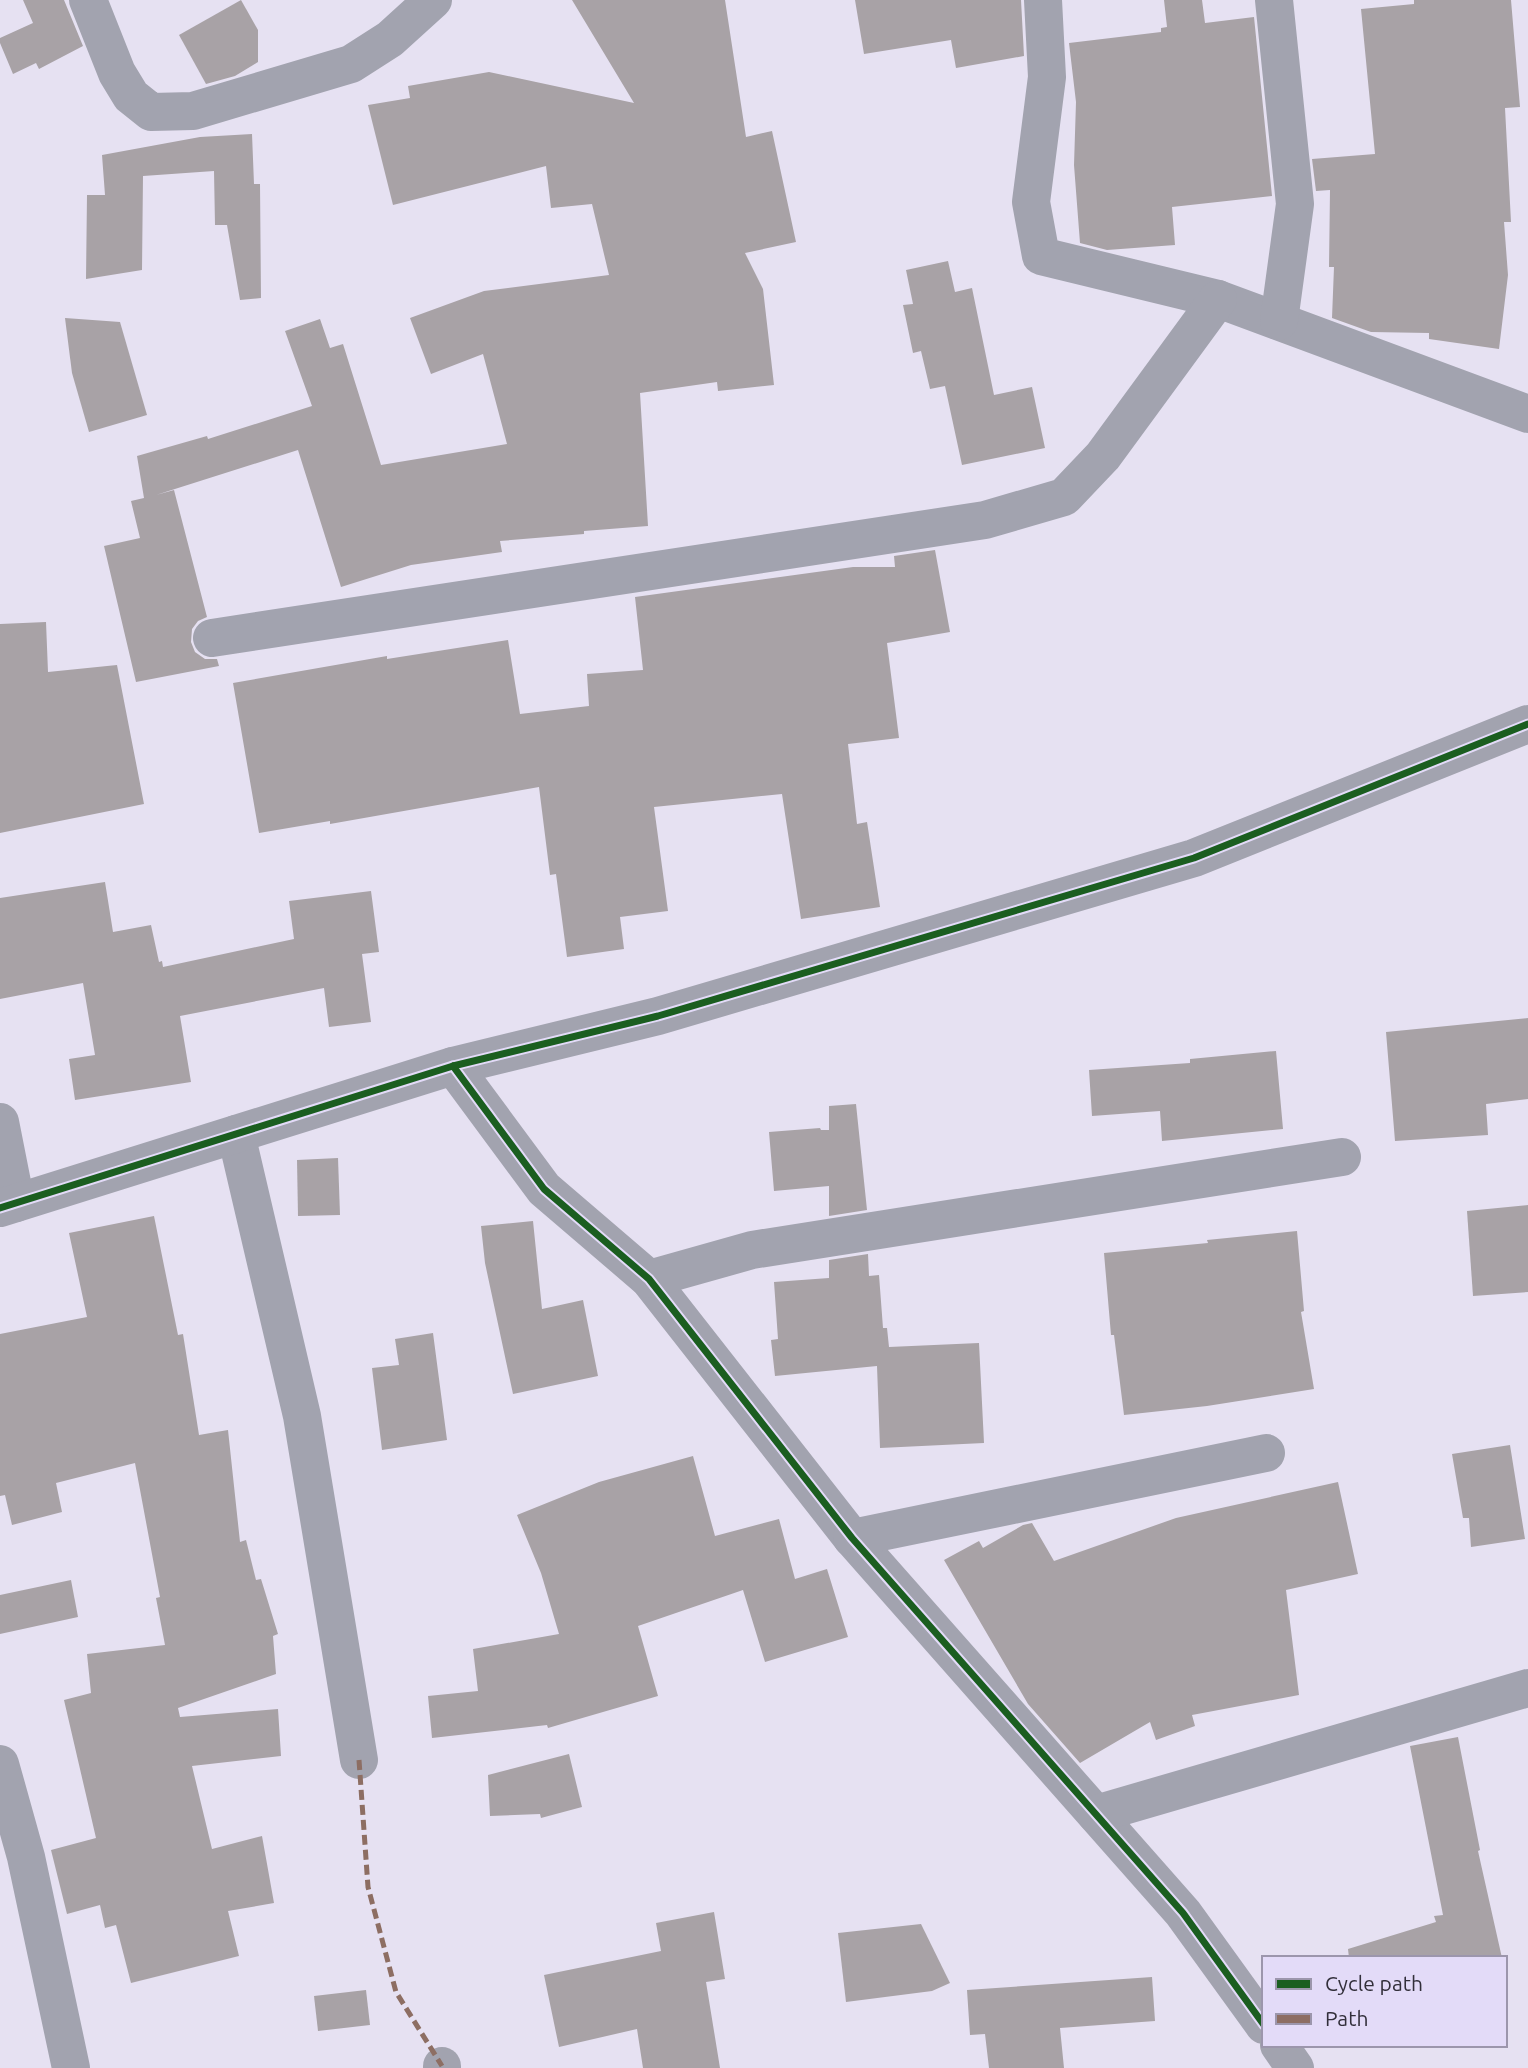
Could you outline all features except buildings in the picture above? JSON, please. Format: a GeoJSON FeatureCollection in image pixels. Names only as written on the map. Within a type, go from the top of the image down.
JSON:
{"type":"FeatureCollection","features":[{"type":"Feature","properties":{"kind":"street"},"geometry":{"type":"LineString","coordinates":[[88,0],[117,74],[131,96],[151,112],[193,111],[351,64],[390,39],[433,0]]}},
{"type":"Feature","properties":{"kind":"street"},"geometry":{"type":"LineString","coordinates":[[1043,0],[1047,77],[1031,202],[1041,256],[1218,299],[1528,414]]}},
{"type":"Feature","properties":{"kind":"street"},"geometry":{"type":"LineString","coordinates":[[1274,0],[1295,204],[1279,321]]}},
{"type":"Feature","properties":{"kind":"street"},"geometry":{"type":"LineString","coordinates":[[212,638],[985,520],[1064,497],[1103,456],[1218,299]]}},
{"type":"Feature","properties":{"kind":"street"},"geometry":{"type":"LineString","coordinates":[[0,1122],[8,1206],[453,1066],[658,1016],[1194,858],[1528,724]]}},
{"type":"Feature","properties":{"kind":"street"},"geometry":{"type":"LineString","coordinates":[[453,1066],[544,1189],[649,1279],[852,1538],[1183,1913],[1262,2022]]}},
{"type":"Feature","properties":{"kind":"street"},"geometry":{"type":"LineString","coordinates":[[236,1134],[302,1416],[359,1760]]}},
{"type":"Feature","properties":{"kind":"street"},"geometry":{"type":"LineString","coordinates":[[649,1279],[752,1250],[1342,1157]]}},
{"type":"Feature","properties":{"kind":"street"},"geometry":{"type":"LineString","coordinates":[[852,1538],[1266,1453]]}},
{"type":"Feature","properties":{"kind":"street"},"geometry":{"type":"LineString","coordinates":[[1096,1814],[1528,1688]]}},
{"type":"Feature","properties":{"kind":"street"},"geometry":{"type":"LineString","coordinates":[[0,1764],[13,1856],[71,2068]]}},
{"type":"Feature","properties":{"kind":"street"},"geometry":{"type":"LineString","coordinates":[[1280,2047],[1295,2068]]}},
{"type":"Feature","properties":{"kind":"marked path"},"geometry":{"type":"LineString","coordinates":[[359,1760],[368,1887],[396,1992],[442,2066]]}},
{"type":"Feature","properties":{"kind":"cycle path"},"geometry":{"type":"LineString","coordinates":[[0,1208],[453,1066],[658,1016],[1194,858],[1528,724]]}},
{"type":"Feature","properties":{"kind":"cycle path"},"geometry":{"type":"LineString","coordinates":[[453,1066],[544,1189],[649,1279],[852,1538],[1183,1913],[1262,2022]]}}]}
